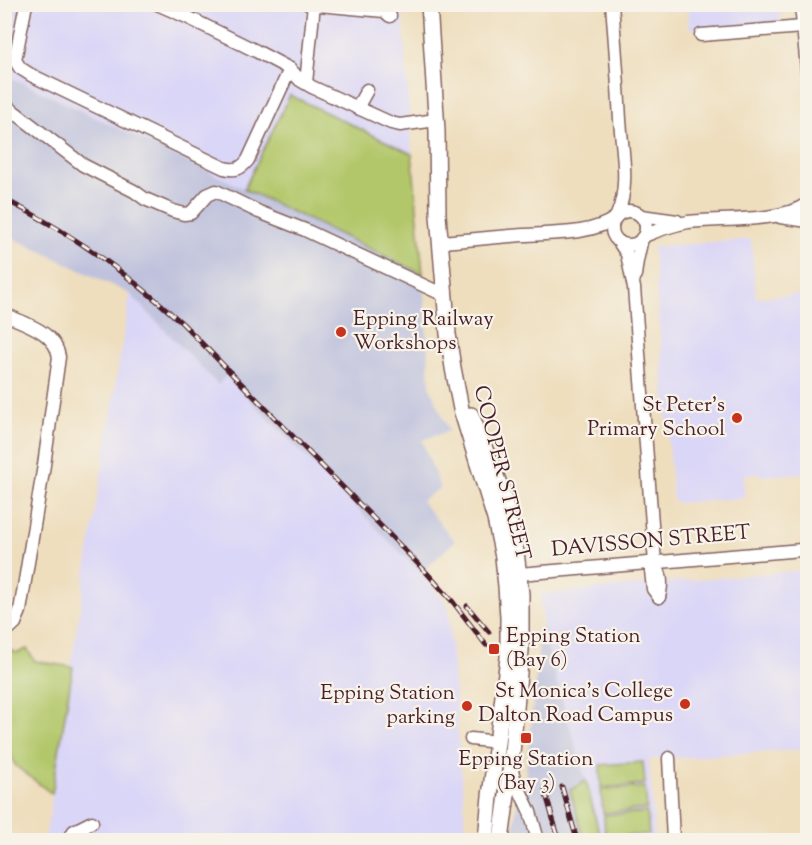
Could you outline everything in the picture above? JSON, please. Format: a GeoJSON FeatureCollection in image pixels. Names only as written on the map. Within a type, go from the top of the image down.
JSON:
{"type":"FeatureCollection","features":[{"type":"Feature","properties":{"kind":"main road","name":"COOPER STREET"},"geometry":{"type":"LineString","coordinates":[[419,4],[432,121]]}},
{"type":"Feature","properties":{"kind":"main road","name":"COOPER STREET"},"geometry":{"type":"LineString","coordinates":[[429,4],[433,178],[453,368],[466,429],[512,574],[522,625],[511,765],[501,840]]}},
{"type":"Feature","properties":{"kind":"main road","name":"COOPER STREET"},"geometry":{"type":"LineString","coordinates":[[486,840],[507,658],[512,574]]}},
{"type":"Feature","properties":{"kind":"street"},"geometry":{"type":"LineString","coordinates":[[26,4],[15,60],[20,68],[231,170],[244,166],[248,160],[290,69]]}},
{"type":"Feature","properties":{"kind":"street"},"geometry":{"type":"LineString","coordinates":[[308,4],[384,11],[390,16]]}},
{"type":"Feature","properties":{"kind":"street"},"geometry":{"type":"LineString","coordinates":[[612,4],[624,167],[621,207],[612,229],[626,253],[634,288],[655,563]]}},
{"type":"Feature","properties":{"kind":"street"},"geometry":{"type":"LineString","coordinates":[[801,4],[807,80]]}},
{"type":"Feature","properties":{"kind":"street"},"geometry":{"type":"LineString","coordinates":[[158,5],[189,18],[290,69],[296,77],[306,83],[357,108],[396,124],[432,121]]}},
{"type":"Feature","properties":{"kind":"street"},"geometry":{"type":"LineString","coordinates":[[306,83],[314,5]]}},
{"type":"Feature","properties":{"kind":"street"},"geometry":{"type":"LineString","coordinates":[[701,35],[803,27]]}},
{"type":"Feature","properties":{"kind":"street"},"geometry":{"type":"LineString","coordinates":[[357,108],[367,90]]}},
{"type":"Feature","properties":{"kind":"street"},"geometry":{"type":"LineString","coordinates":[[4,104],[83,165],[135,190],[145,199],[156,204],[180,214],[187,214],[194,211],[207,195],[216,191],[444,295]]}},
{"type":"Feature","properties":{"kind":"street"},"geometry":{"type":"LineString","coordinates":[[624,167],[631,196],[646,226],[636,261],[634,288]]}},
{"type":"Feature","properties":{"kind":"street"},"geometry":{"type":"LineString","coordinates":[[574,231],[611,237],[629,245],[664,228],[687,222],[767,216],[791,212],[807,204]]}},
{"type":"Feature","properties":{"kind":"street"},"geometry":{"type":"LineString","coordinates":[[767,216],[807,220],[805,211],[807,204]]}},
{"type":"Feature","properties":{"kind":"street"},"geometry":{"type":"LineString","coordinates":[[440,242],[574,231],[609,222],[627,211],[687,222]]}},
{"type":"Feature","properties":{"kind":"street"},"geometry":{"type":"LineString","coordinates":[[4,314],[48,336],[56,345],[59,357],[20,611],[15,623],[4,633]]}},
{"type":"Feature","properties":{"kind":"street","name":"DAVISSON STREET"},"geometry":{"type":"LineString","coordinates":[[512,574],[805,550]]}},
{"type":"Feature","properties":{"kind":"street"},"geometry":{"type":"LineString","coordinates":[[471,739],[497,742]]}},
{"type":"Feature","properties":{"kind":"street"},"geometry":{"type":"LineString","coordinates":[[669,758],[673,840]]}},
{"type":"Feature","properties":{"kind":"street"},"geometry":{"type":"LineString","coordinates":[[511,765],[514,778],[527,802],[538,840]]}},
{"type":"Feature","properties":{"kind":"street"},"geometry":{"type":"LineString","coordinates":[[69,840],[74,831],[92,822]]}},
{"type":"Feature","properties":{"kind":"shaded area"},"geometry":{"type":"Polygon","coordinates":[[[4,5],[402,5],[412,154],[290,95],[244,189],[5,74],[4,5]]]}},
{"type":"Feature","properties":{"kind":"shaded area"},"geometry":{"type":"Polygon","coordinates":[[[689,5],[779,5],[781,24],[697,31],[697,28],[689,29],[689,5]]]}},
{"type":"Feature","properties":{"kind":"shaded area"},"geometry":{"type":"Polygon","coordinates":[[[4,74],[423,274],[430,387],[449,431],[422,440],[440,488],[421,501],[455,541],[421,573],[226,376],[218,385],[130,294],[5,234],[4,74]]]}},
{"type":"Feature","properties":{"kind":"shaded area","name":"St Peter's Primary School"},"geometry":{"type":"Polygon","coordinates":[[[751,239],[756,298],[802,294],[808,364],[807,473],[743,475],[745,498],[677,503],[673,499],[653,247],[751,239]]]}},
{"type":"Feature","properties":{"kind":"shaded area"},"geometry":{"type":"Polygon","coordinates":[[[130,294],[219,384],[226,376],[421,573],[448,606],[466,832],[402,836],[388,840],[45,840],[130,294]]]}},
{"type":"Feature","properties":{"kind":"shaded area","name":"St Monica's College Dalton Road Campus"},"geometry":{"type":"Polygon","coordinates":[[[807,570],[807,749],[649,759],[655,840],[601,840],[550,659],[543,627],[540,594],[807,570]]]}},
{"type":"Feature","properties":{"kind":"shaded area"},"geometry":{"type":"Polygon","coordinates":[[[543,627],[550,659],[586,781],[570,790],[584,840],[513,840],[517,802],[526,771],[540,628],[543,627]]]}},
{"type":"Feature","properties":{"kind":"green space"},"geometry":{"type":"Polygon","coordinates":[[[290,95],[412,154],[423,274],[244,189],[290,95]]]}},
{"type":"Feature","properties":{"kind":"green space"},"geometry":{"type":"Polygon","coordinates":[[[5,648],[17,653],[27,649],[35,661],[73,667],[52,794],[16,766],[5,741],[5,648]]]}},
{"type":"Feature","properties":{"kind":"green space"},"geometry":{"type":"Polygon","coordinates":[[[643,762],[645,784],[601,788],[600,765],[643,762]]]}},
{"type":"Feature","properties":{"kind":"green space"},"geometry":{"type":"Polygon","coordinates":[[[586,781],[601,840],[584,840],[570,790],[586,781]]]}},
{"type":"Feature","properties":{"kind":"green space"},"geometry":{"type":"Polygon","coordinates":[[[645,787],[647,809],[603,813],[601,790],[645,787]]]}},
{"type":"Feature","properties":{"kind":"green space"},"geometry":{"type":"Polygon","coordinates":[[[647,812],[649,834],[605,837],[604,815],[647,812]]]}},
{"type":"Feature","properties":{"kind":"railway"},"geometry":{"type":"LineString","coordinates":[[4,199],[52,225],[98,255],[142,288],[183,324],[426,572],[453,602],[486,645]]}},
{"type":"Feature","properties":{"kind":"railway"},"geometry":{"type":"LineString","coordinates":[[467,606],[489,632]]}},
{"type":"Feature","properties":{"kind":"railway"},"geometry":{"type":"LineString","coordinates":[[562,787],[577,840]]}},
{"type":"Feature","properties":{"kind":"railway"},"geometry":{"type":"LineString","coordinates":[[545,791],[559,840]]}},
{"type":"Feature","properties":{"kind":"place","name":"Epping Railway Workshops"},"geometry":{"type":"Point","coordinates":[341,332]}},
{"type":"Feature","properties":{"kind":"place","name":"St Peter's Primary School"},"geometry":{"type":"Point","coordinates":[737,418]}},
{"type":"Feature","properties":{"kind":"place","name":"Epping Station (Bay 6)"},"geometry":{"type":"Point","coordinates":[494,649]}},
{"type":"Feature","properties":{"kind":"place","name":"St Monica's College Dalton Road Campus"},"geometry":{"type":"Point","coordinates":[685,704]}},
{"type":"Feature","properties":{"kind":"place","name":"Epping Station parking"},"geometry":{"type":"Point","coordinates":[467,706]}},
{"type":"Feature","properties":{"kind":"place","name":"Epping Station (Bay 3)"},"geometry":{"type":"Point","coordinates":[526,738]}}]}
